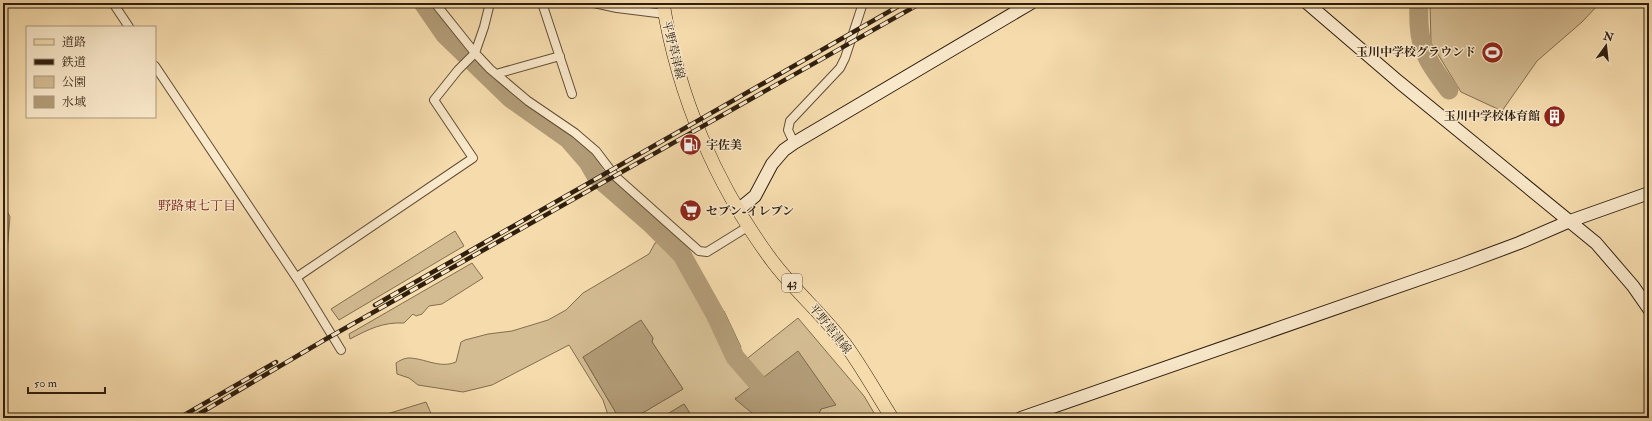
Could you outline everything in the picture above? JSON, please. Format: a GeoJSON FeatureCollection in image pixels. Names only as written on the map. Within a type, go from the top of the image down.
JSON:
{"type":"FeatureCollection","features":[{"type":"Feature","properties":{"kind":"main road","name":"平野草津線"},"geometry":{"type":"LineString","coordinates":[[664,8],[676,67],[686,96],[717,170],[738,210],[774,263],[844,344],[892,418]]}},
{"type":"Feature","properties":{"kind":"street"},"geometry":{"type":"LineString","coordinates":[[113,3],[128,26]]}},
{"type":"Feature","properties":{"kind":"street"},"geometry":{"type":"LineString","coordinates":[[435,3],[473,55],[528,101],[575,133],[596,151],[615,176],[699,251],[707,252],[748,226]]}},
{"type":"Feature","properties":{"kind":"street"},"geometry":{"type":"LineString","coordinates":[[297,277],[473,158],[434,100],[473,55],[484,26],[490,3]]}},
{"type":"Feature","properties":{"kind":"street"},"geometry":{"type":"LineString","coordinates":[[542,3],[572,94]]}},
{"type":"Feature","properties":{"kind":"street"},"geometry":{"type":"LineString","coordinates":[[594,3],[617,8],[664,8]]}},
{"type":"Feature","properties":{"kind":"street"},"geometry":{"type":"LineString","coordinates":[[794,143],[788,130],[790,121],[840,68],[845,58],[863,3]]}},
{"type":"Feature","properties":{"kind":"street"},"geometry":{"type":"LineString","coordinates":[[738,210],[755,196],[772,164],[784,150],[1031,3]]}},
{"type":"Feature","properties":{"kind":"street"},"geometry":{"type":"LineString","coordinates":[[1307,3],[1399,82],[1570,220],[1596,243],[1633,286],[1649,309]]}},
{"type":"Feature","properties":{"kind":"street"},"geometry":{"type":"LineString","coordinates":[[496,74],[560,56]]}},
{"type":"Feature","properties":{"kind":"street"},"geometry":{"type":"LineString","coordinates":[[156,67],[297,277],[341,350]]}},
{"type":"Feature","properties":{"kind":"street"},"geometry":{"type":"LineString","coordinates":[[1021,418],[1460,265],[1519,243],[1570,220],[1649,193]]}},
{"type":"Feature","properties":{"kind":"green space","name":"玉川中学校グラウンド"},"geometry":{"type":"Polygon","coordinates":[[[1430,3],[1594,3],[1597,6],[1582,22],[1537,61],[1502,111],[1461,92],[1431,43],[1430,3]]]}},
{"type":"Feature","properties":{"kind":"green space"},"geometry":{"type":"Polygon","coordinates":[[[3,203],[10,217],[3,297],[3,203]]]}},
{"type":"Feature","properties":{"kind":"green space"},"geometry":{"type":"Polygon","coordinates":[[[455,231],[464,246],[339,320],[331,309],[455,231]]]}},
{"type":"Feature","properties":{"kind":"green space"},"geometry":{"type":"Polygon","coordinates":[[[662,241],[675,253],[713,317],[724,311],[741,347],[737,353],[744,361],[798,318],[864,396],[877,418],[817,418],[821,409],[835,404],[735,398],[758,418],[693,418],[684,404],[661,418],[634,418],[683,389],[652,342],[653,338],[583,357],[619,418],[609,418],[603,400],[569,345],[492,385],[463,392],[418,385],[409,378],[397,374],[396,363],[403,359],[414,358],[438,364],[450,364],[456,362],[461,342],[465,340],[488,334],[512,331],[548,320],[566,310],[583,293],[649,254],[655,243],[662,241]]]}},
{"type":"Feature","properties":{"kind":"green space"},"geometry":{"type":"Polygon","coordinates":[[[472,263],[483,278],[442,304],[429,306],[422,314],[416,316],[413,314],[404,323],[376,327],[350,339],[349,334],[472,263]]]}},
{"type":"Feature","properties":{"kind":"green space"},"geometry":{"type":"Polygon","coordinates":[[[426,402],[433,418],[374,418],[426,402]]]}},
{"type":"Feature","properties":{"kind":"water"},"geometry":{"type":"Polygon","coordinates":[[[641,320],[653,338],[652,342],[683,389],[634,418],[619,418],[583,357],[641,320]]]}},
{"type":"Feature","properties":{"kind":"water"},"geometry":{"type":"Polygon","coordinates":[[[798,351],[836,405],[821,409],[817,418],[758,418],[735,399],[798,351]]]}},
{"type":"Feature","properties":{"kind":"water"},"geometry":{"type":"Polygon","coordinates":[[[684,404],[693,418],[661,418],[684,404]]]}},
{"type":"Feature","properties":{"kind":"waterway"},"geometry":{"type":"LineString","coordinates":[[423,3],[445,35],[510,98],[568,139],[588,162],[596,176],[650,223],[682,255],[715,314],[735,357],[768,395],[791,418]]}},
{"type":"Feature","properties":{"kind":"waterway"},"geometry":{"type":"LineString","coordinates":[[1419,3],[1419,30],[1424,50],[1433,68],[1449,90]]}},
{"type":"Feature","properties":{"kind":"railway"},"geometry":{"type":"LineString","coordinates":[[375,305],[904,3]]}},
{"type":"Feature","properties":{"kind":"railway"},"geometry":{"type":"LineString","coordinates":[[192,418],[326,339],[921,3]]}},
{"type":"Feature","properties":{"kind":"railway"},"geometry":{"type":"LineString","coordinates":[[179,418],[276,362]]}},
{"type":"Feature","properties":{"kind":"place","name":"玉川中学校グラウンド"},"geometry":{"type":"Point","coordinates":[1492,52]}},
{"type":"Feature","properties":{"kind":"place","name":"玉川中学校体育館"},"geometry":{"type":"Point","coordinates":[1555,116]}},
{"type":"Feature","properties":{"kind":"place","name":"宇佐美"},"geometry":{"type":"Point","coordinates":[691,145]}},
{"type":"Feature","properties":{"kind":"place","name":"セブン-イレブン"},"geometry":{"type":"Point","coordinates":[690,211]}},
{"type":"Feature","properties":{"kind":"district","name":"野路東七丁目"},"geometry":{"type":"Point","coordinates":[197,206]}}]}
